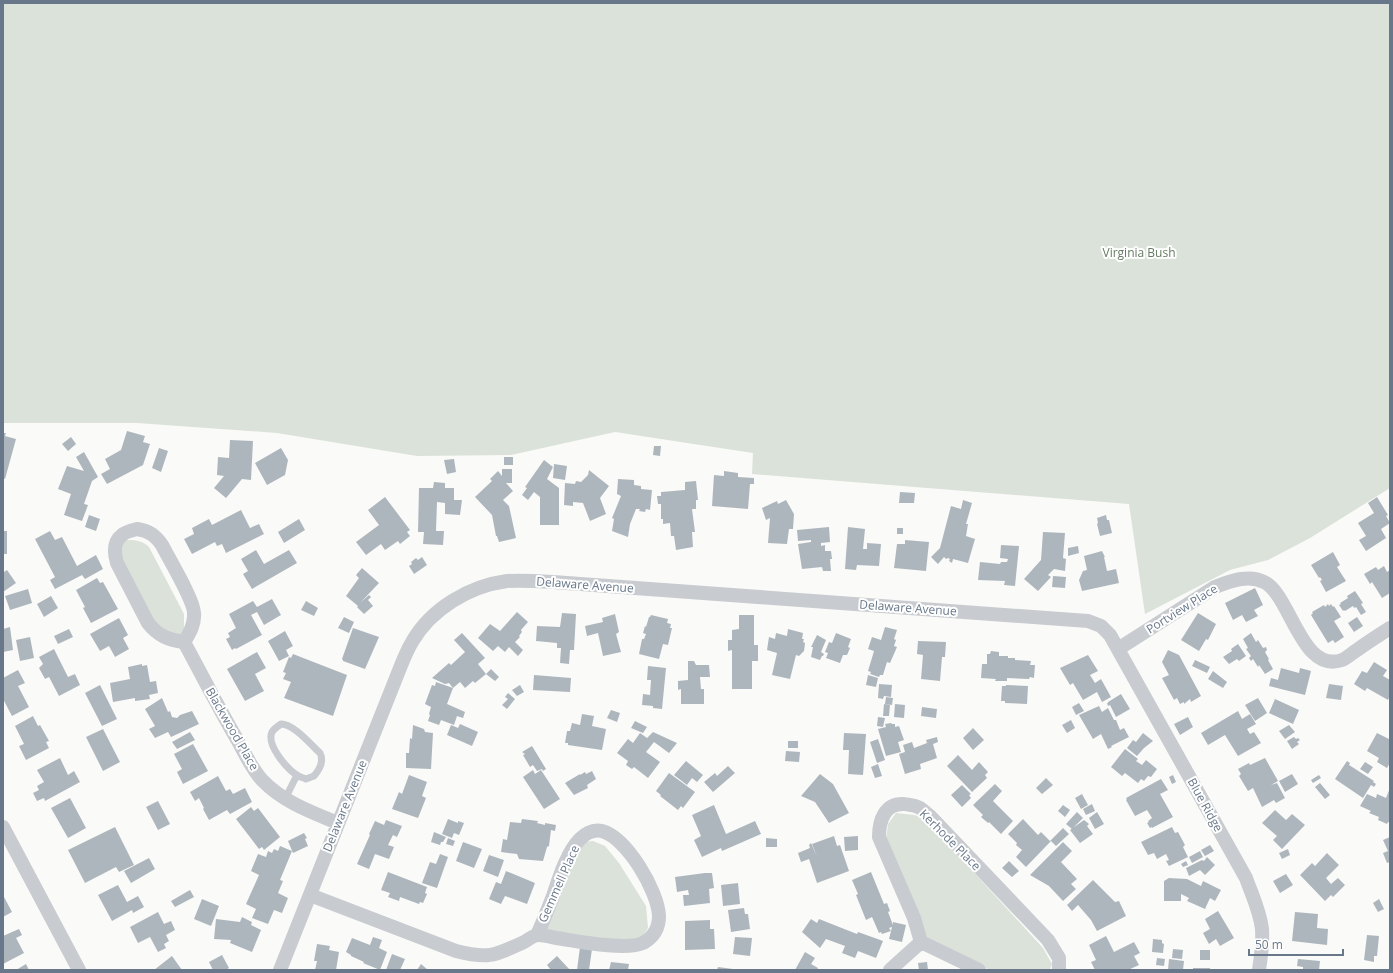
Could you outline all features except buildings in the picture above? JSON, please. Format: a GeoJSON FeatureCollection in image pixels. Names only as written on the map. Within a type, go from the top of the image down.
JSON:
{"type":"FeatureCollection","features":[{"type":"Feature","properties":{"kind":"street"},"geometry":{"type":"LineString","coordinates":[[137,529],[147,531],[156,537],[162,545],[195,611],[191,631],[184,642],[170,640],[162,636],[154,631],[148,623],[117,563],[114,554],[116,544],[122,534],[137,529]]}},
{"type":"Feature","properties":{"kind":"street","name":"Portview Place"},"geometry":{"type":"LineString","coordinates":[[1118,650],[1214,587],[1228,582],[1254,578],[1264,582],[1274,589],[1310,650],[1320,658],[1330,662],[1342,660],[1390,628]]}},
{"type":"Feature","properties":{"kind":"street","name":"Delaware Avenue"},"geometry":{"type":"LineString","coordinates":[[280,970],[411,643],[424,625],[439,611],[470,592],[492,584],[507,581],[553,582],[1088,621],[1101,626],[1110,635],[1118,650]]}},
{"type":"Feature","properties":{"kind":"street","name":"Blackwood Place"},"geometry":{"type":"LineString","coordinates":[[184,642],[252,766],[262,780],[285,799],[306,810],[338,823]]}},
{"type":"Feature","properties":{"kind":"street","name":"Blue Ridge"},"geometry":{"type":"LineString","coordinates":[[1118,650],[1246,878],[1260,915],[1262,929],[1259,970]]}},
{"type":"Feature","properties":{"kind":"street","name":"Kerhode Place"},"geometry":{"type":"LineString","coordinates":[[921,942],[914,918],[879,837],[879,826],[882,817],[888,809],[896,804],[908,804],[919,807],[930,816],[1048,940],[1058,958],[1058,970]]}},
{"type":"Feature","properties":{"kind":"street"},"geometry":{"type":"LineString","coordinates":[[3,827],[78,970]]}},
{"type":"Feature","properties":{"kind":"street","name":"Gemmell Place"},"geometry":{"type":"LineString","coordinates":[[310,895],[456,951],[475,956],[492,955],[511,948],[537,935],[625,946],[642,944],[654,934],[658,926],[659,916],[657,905],[648,881],[634,858],[620,843],[602,831],[587,832],[579,839],[572,849],[563,869],[537,935]]}},
{"type":"Feature","properties":{"kind":"street"},"geometry":{"type":"LineString","coordinates":[[890,970],[921,942],[979,970]]}},
{"type":"Feature","properties":{"kind":"lane"},"geometry":{"type":"LineString","coordinates":[[281,724],[286,724],[298,732],[320,753],[322,758],[320,768],[314,776],[306,779],[297,775],[284,764],[277,755],[270,738],[273,730],[281,724]]}},
{"type":"Feature","properties":{"kind":"lane"},"geometry":{"type":"LineString","coordinates":[[285,799],[297,775]]}},
{"type":"Feature","properties":{"kind":"green space","name":"Virginia Bush"},"geometry":{"type":"Polygon","coordinates":[[[3,3],[1390,3],[1390,488],[1310,538],[1268,560],[1230,570],[1145,614],[1129,504],[752,474],[753,453],[615,432],[511,455],[417,456],[277,433],[137,423],[3,423],[3,3]]]}},
{"type":"Feature","properties":{"kind":"green space"},"geometry":{"type":"Polygon","coordinates":[[[124,540],[138,541],[149,547],[184,614],[184,631],[175,642],[152,635],[114,550],[124,540]]]}},
{"type":"Feature","properties":{"kind":"green space"},"geometry":{"type":"Polygon","coordinates":[[[896,813],[924,818],[1043,948],[1052,964],[1050,970],[990,970],[926,939],[886,841],[888,824],[896,813]]]}},
{"type":"Feature","properties":{"kind":"green space"},"geometry":{"type":"Polygon","coordinates":[[[593,841],[605,846],[619,863],[646,906],[648,928],[638,944],[543,933],[571,856],[583,842],[593,841]]]}}]}
